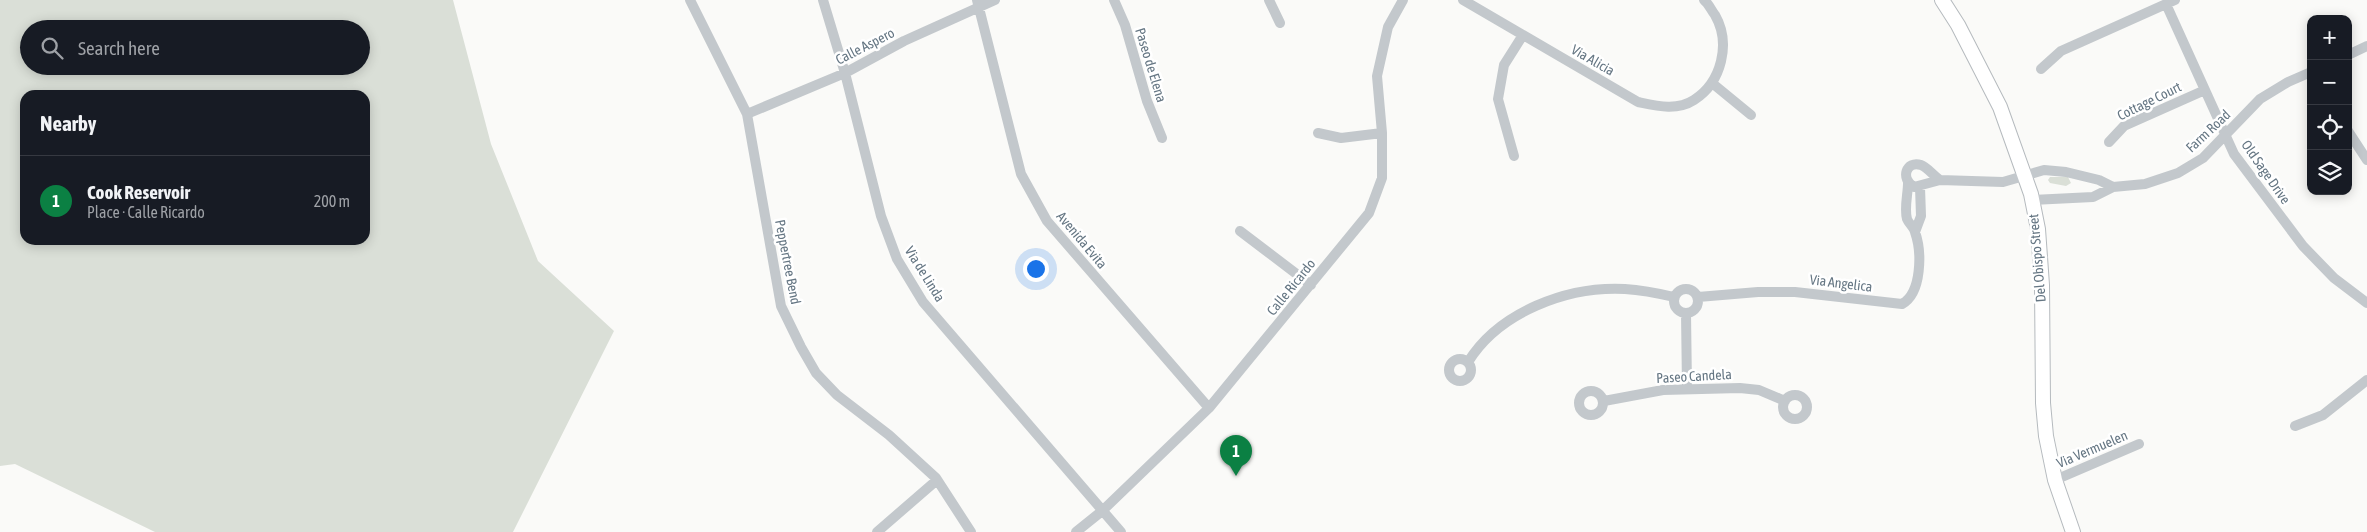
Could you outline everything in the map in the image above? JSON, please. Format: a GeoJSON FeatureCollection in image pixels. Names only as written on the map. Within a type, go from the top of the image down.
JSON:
{"type":"FeatureCollection","features":[{"type":"Feature","properties":{"kind":"main road","name":"Del Obispo Street"},"geometry":{"type":"LineString","coordinates":[[1942,0],[1958,25],[2000,107],[2032,200],[2038,229],[2042,285],[2042,403],[2055,480],[2073,532]]}},
{"type":"Feature","properties":{"kind":"street","name":"Peppertree Bend"},"geometry":{"type":"LineString","coordinates":[[690,0],[746,114],[781,306],[801,346],[816,373],[837,396],[889,435],[937,480],[971,532]]}},
{"type":"Feature","properties":{"kind":"street","name":"Via de Linda"},"geometry":{"type":"LineString","coordinates":[[823,0],[845,73],[881,216],[897,259],[923,302],[1121,532]]}},
{"type":"Feature","properties":{"kind":"street","name":"Calle Aspero"},"geometry":{"type":"LineString","coordinates":[[746,114],[845,73],[978,4],[995,0]]}},
{"type":"Feature","properties":{"kind":"street","name":"Paseo de Elena"},"geometry":{"type":"LineString","coordinates":[[1114,0],[1125,25],[1147,102],[1162,138]]}},
{"type":"Feature","properties":{"kind":"street"},"geometry":{"type":"LineString","coordinates":[[1269,0],[1280,24]]}},
{"type":"Feature","properties":{"kind":"street","name":"Calle Ricardo"},"geometry":{"type":"LineString","coordinates":[[1076,532],[1102,510],[1209,408],[1369,213],[1382,178],[1382,133],[1377,76],[1388,27],[1403,0]]}},
{"type":"Feature","properties":{"kind":"street","name":"Via Alicia"},"geometry":{"type":"LineString","coordinates":[[1464,0],[1638,102],[1666,108],[1693,100],[1712,83]]}},
{"type":"Feature","properties":{"kind":"street"},"geometry":{"type":"LineString","coordinates":[[1704,0],[1721,26],[1724,54],[1712,83],[1751,115]]}},
{"type":"Feature","properties":{"kind":"street"},"geometry":{"type":"LineString","coordinates":[[2041,69],[2061,51],[2171,2]]}},
{"type":"Feature","properties":{"kind":"street","name":"Old Sage Drive"},"geometry":{"type":"LineString","coordinates":[[2171,2],[2205,90],[2234,154],[2303,246],[2334,278],[2367,303]]}},
{"type":"Feature","properties":{"kind":"street","name":"Avenida Evita"},"geometry":{"type":"LineString","coordinates":[[978,4],[1022,174],[1047,221],[1209,408]]}},
{"type":"Feature","properties":{"kind":"street"},"geometry":{"type":"LineString","coordinates":[[1514,156],[1498,99],[1504,65],[1523,35]]}},
{"type":"Feature","properties":{"kind":"street"},"geometry":{"type":"LineString","coordinates":[[2352,53],[2367,46]]}},
{"type":"Feature","properties":{"kind":"street","name":"Farm Road"},"geometry":{"type":"LineString","coordinates":[[2032,200],[2093,197],[2113,187],[2146,184],[2178,173],[2203,158],[2260,100],[2288,82],[2307,74]]}},
{"type":"Feature","properties":{"kind":"street","name":"Cottage Court"},"geometry":{"type":"LineString","coordinates":[[2109,142],[2124,126],[2205,90]]}},
{"type":"Feature","properties":{"kind":"street"},"geometry":{"type":"LineString","coordinates":[[1318,132],[1341,138],[1382,133]]}},
{"type":"Feature","properties":{"kind":"street"},"geometry":{"type":"LineString","coordinates":[[2352,137],[2367,160]]}},
{"type":"Feature","properties":{"kind":"street","name":"Via Angelica"},"geometry":{"type":"LineString","coordinates":[[1674,297],[1678,290],[1686,288],[1694,290],[1698,298],[1758,292],[1796,292],[1902,304],[1910,300],[1917,282],[1918,256],[1915,232],[1907,219],[1908,184],[1906,170],[1911,165],[1918,164],[1924,166],[1928,172],[1940,180]]}},
{"type":"Feature","properties":{"kind":"street","name":"Farm Road"},"geometry":{"type":"LineString","coordinates":[[1940,180],[2003,182],[2044,170],[2066,172],[2099,180],[2113,187]]}},
{"type":"Feature","properties":{"kind":"street"},"geometry":{"type":"LineString","coordinates":[[1908,184],[1920,187],[1940,180]]}},
{"type":"Feature","properties":{"kind":"street","name":"Via Angelica"},"geometry":{"type":"LineString","coordinates":[[1915,232],[1921,216],[1920,187]]}},
{"type":"Feature","properties":{"kind":"street"},"geometry":{"type":"LineString","coordinates":[[1240,231],[1311,285]]}},
{"type":"Feature","properties":{"kind":"street"},"geometry":{"type":"LineString","coordinates":[[1468,362],[1478,346],[1510,320],[1547,302],[1571,294],[1622,288],[1644,290],[1674,297],[1674,305],[1679,311],[1686,313],[1696,308],[1698,298]]}},
{"type":"Feature","properties":{"kind":"street"},"geometry":{"type":"LineString","coordinates":[[1686,313],[1687,388]]}},
{"type":"Feature","properties":{"kind":"street"},"geometry":{"type":"LineString","coordinates":[[2295,426],[2323,415],[2367,380]]}},
{"type":"Feature","properties":{"kind":"street","name":"Paseo Candela"},"geometry":{"type":"LineString","coordinates":[[1604,401],[1644,393],[1687,388],[1758,390],[1785,401]]}},
{"type":"Feature","properties":{"kind":"street","name":"Via Vermuelen"},"geometry":{"type":"LineString","coordinates":[[2055,480],[2139,444]]}},
{"type":"Feature","properties":{"kind":"street"},"geometry":{"type":"LineString","coordinates":[[877,532],[937,480]]}},
{"type":"Feature","properties":{"kind":"shaded area"},"geometry":{"type":"Polygon","coordinates":[[[0,0],[453,0],[491,144],[538,261],[614,331],[513,532],[155,532],[15,464],[0,466],[0,0]]]}},
{"type":"Feature","properties":{"kind":"shaded area"},"geometry":{"type":"Polygon","coordinates":[[[2050,177],[2068,177],[2071,183],[2066,186],[2050,183],[2048,180],[2050,177]]]}},
{"type":"Feature","properties":{"kind":"place","name":"Cook Reservoir"},"geometry":{"type":"Point","coordinates":[1236,476]}}]}
